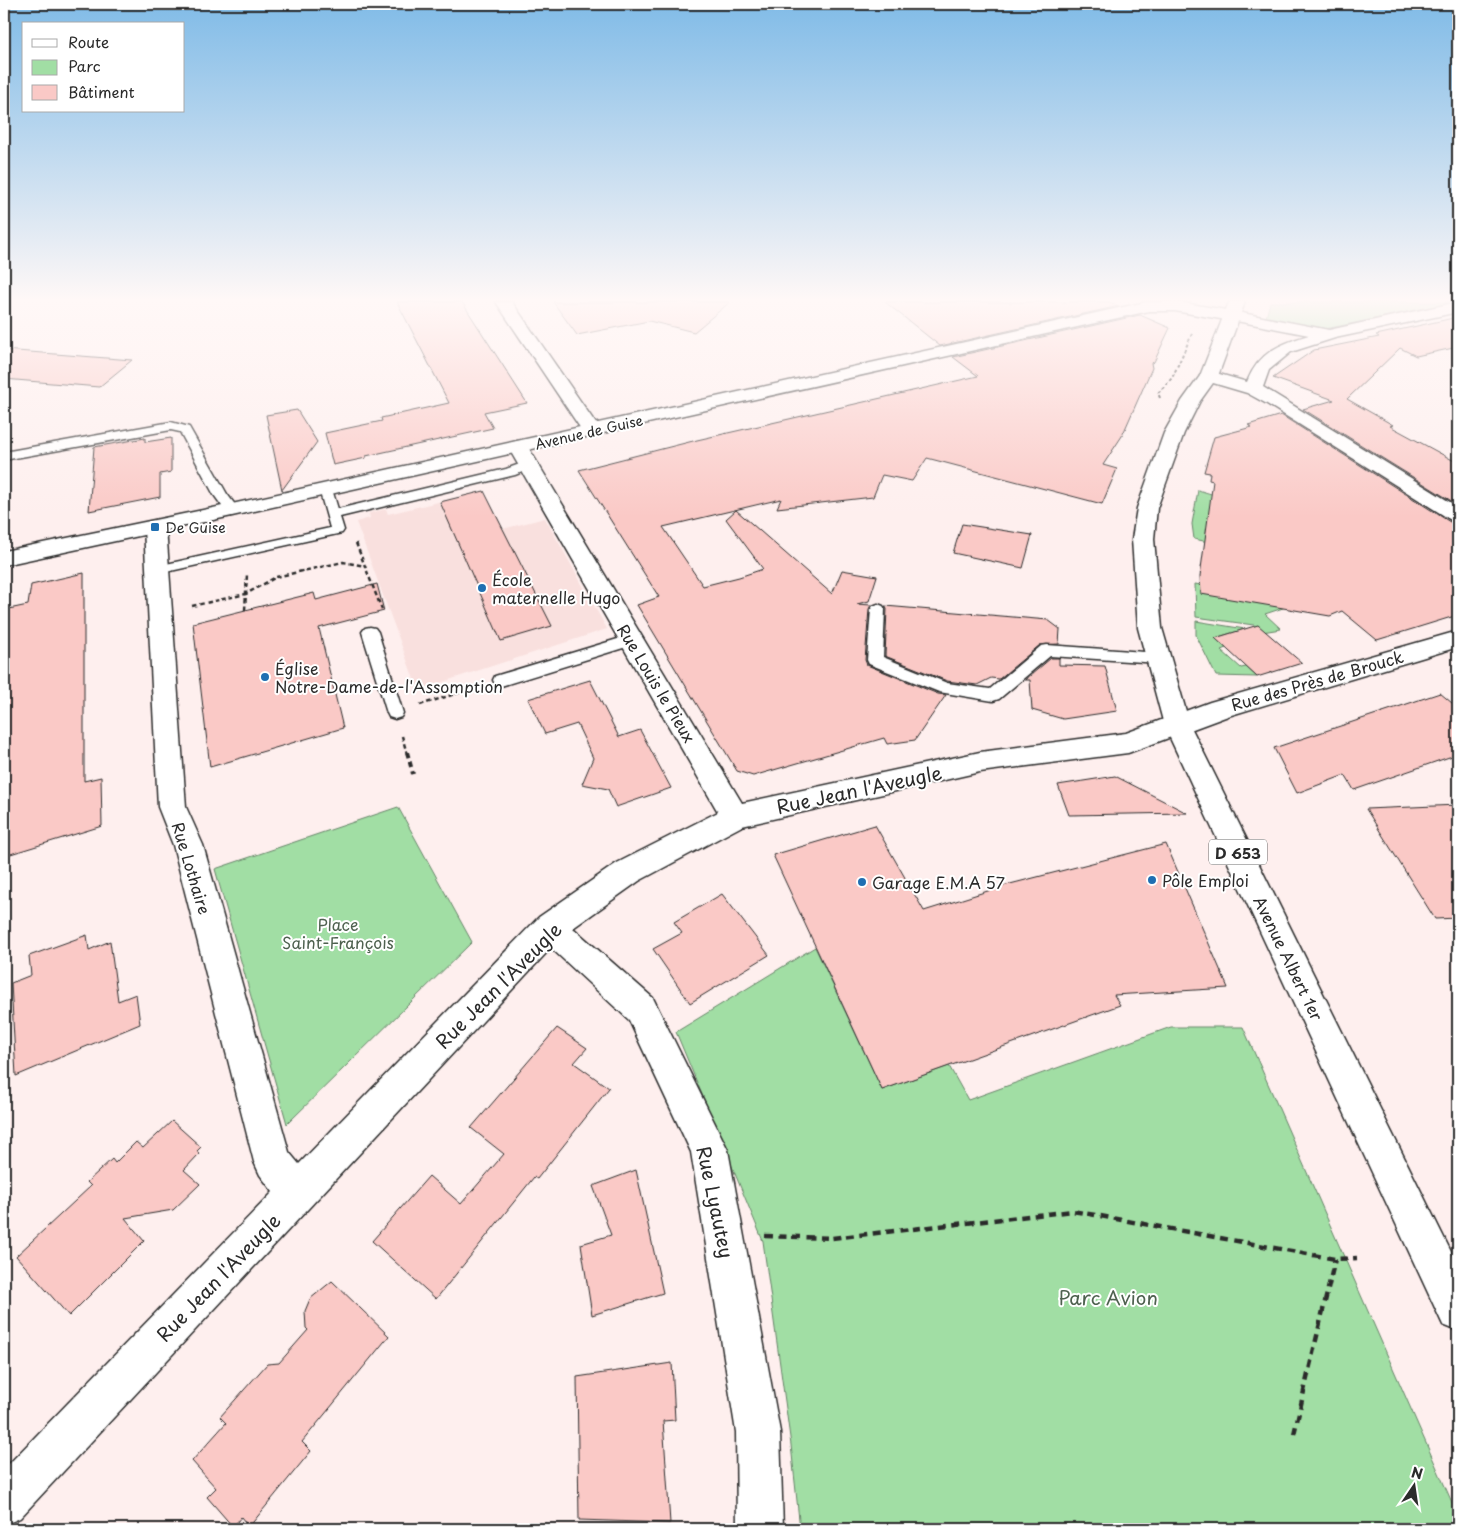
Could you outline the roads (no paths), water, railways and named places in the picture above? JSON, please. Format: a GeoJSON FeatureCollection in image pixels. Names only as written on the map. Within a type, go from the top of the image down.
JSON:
{"type":"FeatureCollection","features":[{"type":"Feature","properties":{"kind":"street"},"geometry":{"type":"LineString","coordinates":[[553,374],[592,431]]}},
{"type":"Feature","properties":{"kind":"street","name":"Avenue de Guise"},"geometry":{"type":"LineString","coordinates":[[4,558],[326,490],[523,456],[592,431],[843,374]]}},
{"type":"Feature","properties":{"kind":"street"},"geometry":{"type":"LineString","coordinates":[[1253,389],[1259,374]]}},
{"type":"Feature","properties":{"kind":"street"},"geometry":{"type":"LineString","coordinates":[[1208,376],[1253,389],[1458,516]]}},
{"type":"Feature","properties":{"kind":"street","name":"Avenue Albert 1er"},"geometry":{"type":"LineString","coordinates":[[1208,376],[1178,425],[1147,508],[1142,539],[1150,628],[1178,725],[1458,1310]]}},
{"type":"Feature","properties":{"kind":"street","name":"Rue Louis le Pieux"},"geometry":{"type":"LineString","coordinates":[[523,456],[735,816]]}},
{"type":"Feature","properties":{"kind":"street","name":"Rue Lothaire"},"geometry":{"type":"LineString","coordinates":[[155,527],[172,807],[188,845],[273,1162],[298,1192]]}},
{"type":"Feature","properties":{"kind":"street","name":"Rue des Près de Brouck"},"geometry":{"type":"LineString","coordinates":[[1178,725],[1219,709],[1458,640]]}},
{"type":"Feature","properties":{"kind":"street","name":"Rue Jean l'Aveugle"},"geometry":{"type":"LineString","coordinates":[[4,1502],[550,927],[628,872],[735,816],[980,762],[1128,743],[1178,725]]}},
{"type":"Feature","properties":{"kind":"street","name":"Rue Lyautey"},"geometry":{"type":"LineString","coordinates":[[550,927],[641,1009],[709,1150],[758,1432],[760,1529]]}},
{"type":"Feature","properties":{"kind":"lane"},"geometry":{"type":"LineString","coordinates":[[4,456],[171,426],[186,430],[221,495],[232,510]]}},
{"type":"Feature","properties":{"kind":"lane"},"geometry":{"type":"LineString","coordinates":[[334,514],[510,472],[523,456]]}},
{"type":"Feature","properties":{"kind":"lane"},"geometry":{"type":"LineString","coordinates":[[157,570],[337,530],[326,490]]}},
{"type":"Feature","properties":{"kind":"lane"},"geometry":{"type":"LineString","coordinates":[[878,610],[875,660],[945,688],[993,695],[1047,650],[1159,658]]}},
{"type":"Feature","properties":{"kind":"lane"},"geometry":{"type":"LineString","coordinates":[[370,632],[395,713]]}},
{"type":"Feature","properties":{"kind":"lane"},"geometry":{"type":"LineString","coordinates":[[501,680],[631,640]]}},
{"type":"Feature","properties":{"kind":"place","name":"De Guise"},"geometry":{"type":"Point","coordinates":[155,527]}},
{"type":"Feature","properties":{"kind":"place","name":"École maternelle Hugo"},"geometry":{"type":"Point","coordinates":[482,588]}},
{"type":"Feature","properties":{"kind":"place","name":"Église Notre-Dame-de-l'Assomption"},"geometry":{"type":"Point","coordinates":[265,677]}},
{"type":"Feature","properties":{"kind":"place","name":"Pôle Emploi"},"geometry":{"type":"Point","coordinates":[1152,880]}},
{"type":"Feature","properties":{"kind":"place","name":"Garage E.M.A 57"},"geometry":{"type":"Point","coordinates":[862,882]}},
{"type":"Feature","properties":{"kind":"park label","name":"Place Saint-François"},"geometry":{"type":"Point","coordinates":[338,933]}},
{"type":"Feature","properties":{"kind":"park label","name":"Parc Avion"},"geometry":{"type":"Point","coordinates":[1108,1297]}}]}
